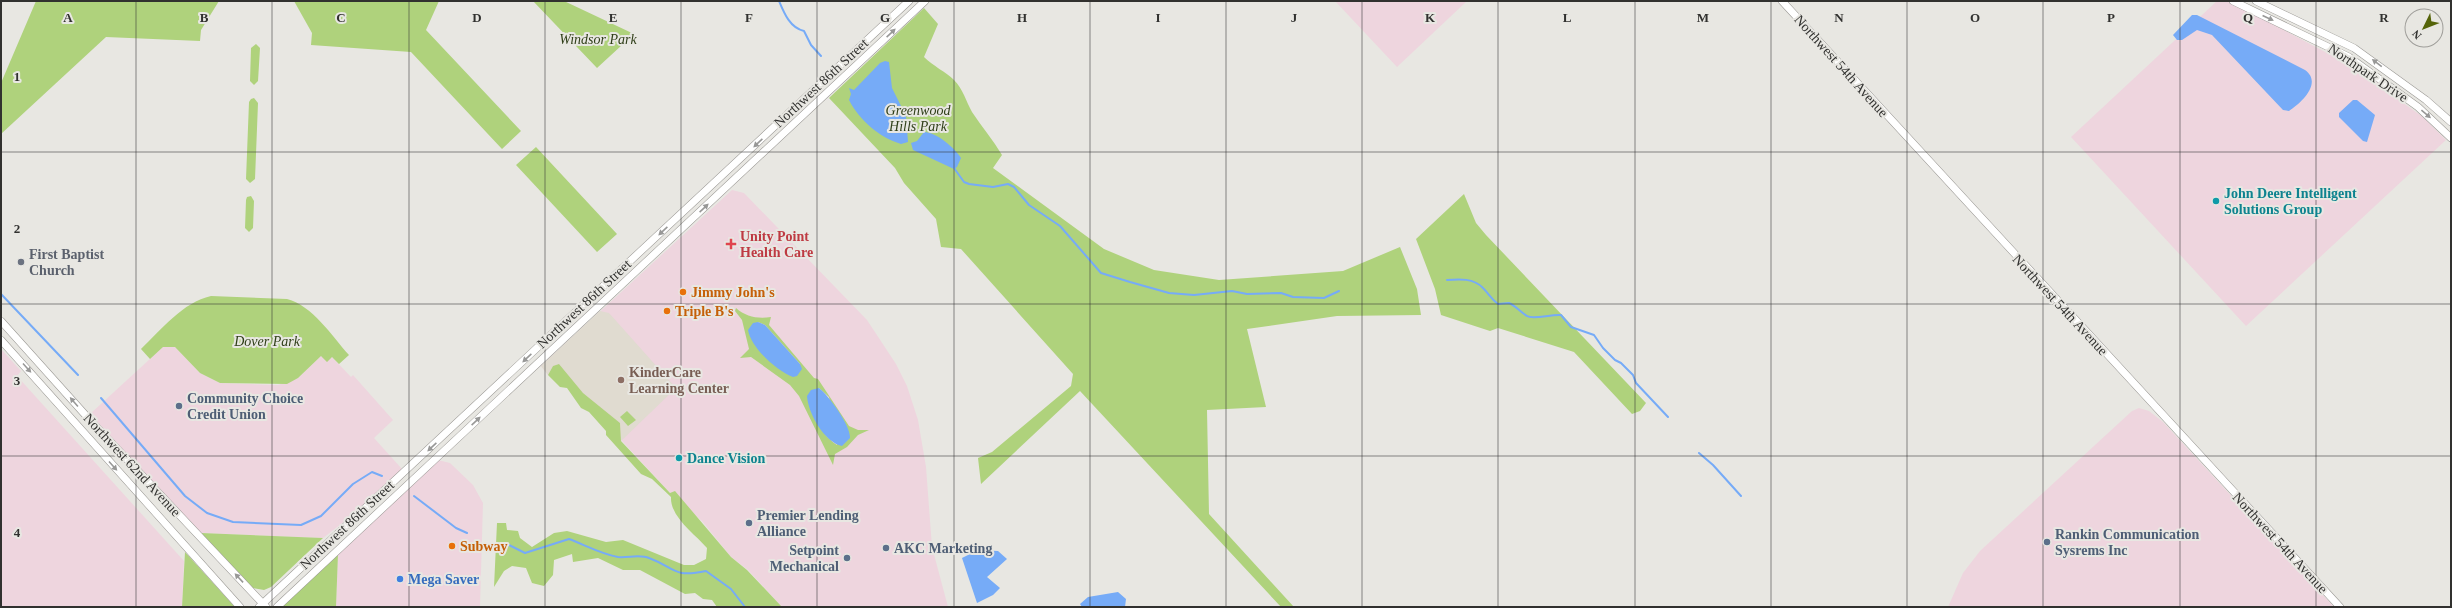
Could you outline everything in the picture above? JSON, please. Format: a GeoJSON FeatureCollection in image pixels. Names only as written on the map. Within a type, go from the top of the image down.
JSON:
{"type":"FeatureCollection","features":[{"type":"Feature","properties":{"kind":"street","name":"Northwest 86th Street"},"geometry":{"type":"LineString","coordinates":[[263,606],[909,1]]}},
{"type":"Feature","properties":{"kind":"street","name":"Northwest 86th Street"},"geometry":{"type":"LineString","coordinates":[[277,607],[925,1]]}},
{"type":"Feature","properties":{"kind":"street","name":"Northwest 54th Avenue"},"geometry":{"type":"LineString","coordinates":[[1782,1],[2340,607]]}},
{"type":"Feature","properties":{"kind":"street","name":"Northpark Drive"},"geometry":{"type":"LineString","coordinates":[[2233,1],[2349,57],[2418,107],[2451,138]]}},
{"type":"Feature","properties":{"kind":"street","name":"Northpark Drive"},"geometry":{"type":"LineString","coordinates":[[2256,1],[2354,48],[2426,100],[2451,122]]}},
{"type":"Feature","properties":{"kind":"street","name":"Northwest 62nd Avenue"},"geometry":{"type":"LineString","coordinates":[[1,321],[89,419],[263,606]]}},
{"type":"Feature","properties":{"kind":"street","name":"Northwest 62nd Avenue"},"geometry":{"type":"LineString","coordinates":[[1,340],[240,607]]}},
{"type":"Feature","properties":{"kind":"shaded area"},"geometry":{"type":"Polygon","coordinates":[[[1335,1],[1467,1],[1397,67],[1335,1]]]}},
{"type":"Feature","properties":{"kind":"shaded area"},"geometry":{"type":"Polygon","coordinates":[[[2217,1],[2229,1],[2374,78],[2386,91],[2423,117],[2446,140],[2246,326],[2071,137],[2217,1]]]}},
{"type":"Feature","properties":{"kind":"shaded area"},"geometry":{"type":"Polygon","coordinates":[[[732,190],[744,193],[867,320],[896,364],[907,386],[918,420],[926,467],[932,547],[948,607],[782,607],[748,570],[731,557],[702,521],[670,493],[553,366],[548,375],[541,366],[732,190]]]}},
{"type":"Feature","properties":{"kind":"shaded area","name":"KinderCare Learning Center"},"geometry":{"type":"Polygon","coordinates":[[[600,311],[609,313],[676,388],[621,441],[620,423],[583,393],[559,364],[553,366],[548,375],[541,366],[600,311]]]}},
{"type":"Feature","properties":{"kind":"shaded area"},"geometry":{"type":"Polygon","coordinates":[[[163,347],[175,347],[200,373],[220,383],[278,385],[298,378],[321,356],[332,357],[351,377],[353,375],[393,420],[374,438],[402,469],[354,514],[323,538],[201,533],[90,414],[163,347]]]}},
{"type":"Feature","properties":{"kind":"shaded area"},"geometry":{"type":"Polygon","coordinates":[[[1,349],[21,371],[17,376],[184,561],[182,607],[1,607],[1,349]]]}},
{"type":"Feature","properties":{"kind":"shaded area"},"geometry":{"type":"Polygon","coordinates":[[[2139,408],[2149,411],[2163,422],[2334,607],[1948,607],[1963,573],[1980,551],[2132,411],[2139,408]]]}},
{"type":"Feature","properties":{"kind":"shaded area"},"geometry":{"type":"Polygon","coordinates":[[[438,460],[450,463],[473,485],[483,503],[480,607],[336,607],[338,554],[438,460]]]}},
{"type":"Feature","properties":{"kind":"green space"},"geometry":{"type":"Polygon","coordinates":[[[36,1],[219,1],[201,30],[200,41],[106,37],[1,134],[1,83],[36,1]]]}},
{"type":"Feature","properties":{"kind":"green space"},"geometry":{"type":"Polygon","coordinates":[[[294,1],[439,1],[426,30],[521,131],[502,149],[411,52],[311,45],[312,33],[294,1]]]}},
{"type":"Feature","properties":{"kind":"green space","name":"Windsor Park"},"geometry":{"type":"Polygon","coordinates":[[[533,1],[564,1],[634,34],[597,68],[533,1]]]}},
{"type":"Feature","properties":{"kind":"green space","name":"Greenwood Hills Park"},"geometry":{"type":"Polygon","coordinates":[[[924,8],[938,24],[924,57],[951,77],[957,84],[972,112],[1002,155],[993,168],[1104,249],[1154,270],[1219,280],[1343,271],[1400,247],[1417,289],[1421,315],[1337,316],[1247,329],[1266,407],[1207,410],[1209,514],[1294,607],[1281,607],[1080,391],[981,484],[978,458],[992,452],[1071,386],[1073,374],[961,249],[941,247],[936,219],[904,183],[895,168],[829,98],[924,8]]]}},
{"type":"Feature","properties":{"kind":"green space"},"geometry":{"type":"Polygon","coordinates":[[[256,44],[260,48],[258,81],[254,85],[250,81],[251,48],[256,44]]]}},
{"type":"Feature","properties":{"kind":"green space"},"geometry":{"type":"Polygon","coordinates":[[[254,98],[258,103],[255,179],[250,183],[246,179],[249,102],[254,98]]]}},
{"type":"Feature","properties":{"kind":"green space"},"geometry":{"type":"Polygon","coordinates":[[[536,147],[617,234],[597,252],[516,165],[536,147]]]}},
{"type":"Feature","properties":{"kind":"green space"},"geometry":{"type":"Polygon","coordinates":[[[1464,194],[1476,223],[1486,235],[1646,403],[1640,411],[1632,414],[1574,352],[1498,328],[1490,331],[1441,315],[1435,289],[1416,239],[1464,194]]]}},
{"type":"Feature","properties":{"kind":"green space"},"geometry":{"type":"Polygon","coordinates":[[[251,196],[254,201],[253,228],[249,232],[245,228],[246,200],[247,197],[251,196]]]}},
{"type":"Feature","properties":{"kind":"green space","name":"Dover Park"},"geometry":{"type":"Polygon","coordinates":[[[211,296],[287,299],[305,308],[321,322],[349,355],[339,364],[332,357],[327,362],[321,356],[298,378],[287,384],[220,383],[200,373],[175,347],[163,347],[150,359],[141,349],[182,310],[201,299],[211,296]]]}},
{"type":"Feature","properties":{"kind":"green space"},"geometry":{"type":"Polygon","coordinates":[[[736,308],[752,317],[771,317],[769,325],[814,378],[818,379],[849,426],[858,430],[869,430],[858,435],[847,447],[835,454],[833,465],[799,396],[790,385],[751,357],[740,358],[749,349],[742,320],[735,311],[736,308]],[[758,322],[749,333],[757,346],[781,370],[800,364],[765,325],[758,322]],[[819,388],[818,413],[820,427],[829,439],[837,445],[829,397],[819,388]]]}},
{"type":"Feature","properties":{"kind":"green space"},"geometry":{"type":"Polygon","coordinates":[[[559,364],[583,393],[620,423],[621,441],[670,493],[675,491],[731,557],[747,570],[782,607],[717,607],[712,600],[703,599],[695,593],[685,594],[640,570],[623,570],[598,558],[573,562],[572,554],[554,560],[553,575],[544,586],[532,583],[526,568],[512,566],[504,571],[494,587],[497,523],[506,523],[507,530],[518,531],[520,538],[532,547],[554,533],[567,531],[606,542],[623,540],[684,565],[694,565],[706,559],[707,548],[679,518],[672,504],[671,497],[652,479],[641,474],[606,435],[606,431],[589,412],[581,408],[567,388],[560,387],[548,375],[553,366],[559,364]]]}},
{"type":"Feature","properties":{"kind":"green space"},"geometry":{"type":"Polygon","coordinates":[[[627,411],[636,420],[628,426],[620,417],[627,411]]]}},
{"type":"Feature","properties":{"kind":"green space"},"geometry":{"type":"Polygon","coordinates":[[[201,533],[323,538],[271,587],[264,590],[253,588],[201,533]]]}},
{"type":"Feature","properties":{"kind":"green space"},"geometry":{"type":"Polygon","coordinates":[[[185,552],[234,606],[235,607],[182,607],[185,552]]]}},
{"type":"Feature","properties":{"kind":"green space"},"geometry":{"type":"Polygon","coordinates":[[[338,554],[336,607],[282,607],[285,604],[338,554]]]}},
{"type":"Feature","properties":{"kind":"water"},"geometry":{"type":"Polygon","coordinates":[[[2192,15],[2197,15],[2305,70],[2310,75],[2312,81],[2311,87],[2304,98],[2289,111],[2283,110],[2212,35],[2197,30],[2182,40],[2177,40],[2173,35],[2192,15]]]}},
{"type":"Feature","properties":{"kind":"water"},"geometry":{"type":"Polygon","coordinates":[[[885,61],[889,62],[892,88],[906,116],[908,142],[901,144],[878,133],[864,121],[853,108],[849,100],[851,94],[849,88],[854,90],[880,63],[885,61]]]}},
{"type":"Feature","properties":{"kind":"water"},"geometry":{"type":"Polygon","coordinates":[[[2353,100],[2357,100],[2375,115],[2367,142],[2363,141],[2339,117],[2339,113],[2353,100]]]}},
{"type":"Feature","properties":{"kind":"water"},"geometry":{"type":"Polygon","coordinates":[[[924,132],[945,141],[954,150],[961,158],[957,167],[954,169],[913,150],[911,143],[917,141],[924,132]]]}},
{"type":"Feature","properties":{"kind":"water"},"geometry":{"type":"Polygon","coordinates":[[[758,322],[765,325],[800,364],[802,369],[797,376],[793,377],[780,370],[759,351],[750,337],[748,330],[753,323],[758,322]]]}},
{"type":"Feature","properties":{"kind":"water"},"geometry":{"type":"Polygon","coordinates":[[[819,388],[833,404],[847,426],[850,438],[842,446],[829,439],[823,433],[810,410],[807,396],[811,390],[819,388]]]}},
{"type":"Feature","properties":{"kind":"water"},"geometry":{"type":"Polygon","coordinates":[[[978,550],[998,551],[1007,559],[987,577],[1000,588],[993,595],[977,603],[962,558],[978,550]]]}},
{"type":"Feature","properties":{"kind":"water"},"geometry":{"type":"Polygon","coordinates":[[[1118,592],[1126,599],[1125,607],[1082,607],[1080,604],[1088,597],[1118,592]]]}},
{"type":"Feature","properties":{"kind":"waterway"},"geometry":{"type":"LineString","coordinates":[[779,1],[791,23],[795,27],[804,31],[811,45],[821,56]]}},
{"type":"Feature","properties":{"kind":"waterway"},"geometry":{"type":"LineString","coordinates":[[954,168],[964,182],[969,184],[993,187],[1008,184],[1014,187],[1029,205],[1060,226],[1101,273],[1169,293],[1194,295],[1232,291],[1247,294],[1281,293],[1293,297],[1324,298],[1339,291]]}},
{"type":"Feature","properties":{"kind":"waterway"},"geometry":{"type":"LineString","coordinates":[[1447,280],[1461,279],[1475,282],[1498,304],[1509,303],[1530,317],[1561,315],[1571,327],[1594,335],[1603,348],[1633,375],[1636,383],[1668,417]]}},
{"type":"Feature","properties":{"kind":"waterway"},"geometry":{"type":"LineString","coordinates":[[1,294],[78,375]]}},
{"type":"Feature","properties":{"kind":"waterway"},"geometry":{"type":"LineString","coordinates":[[101,398],[185,496],[207,513],[233,522],[301,525],[321,516],[353,484],[372,472],[382,476]]}},
{"type":"Feature","properties":{"kind":"waterway"},"geometry":{"type":"LineString","coordinates":[[1699,453],[1713,465],[1741,496]]}},
{"type":"Feature","properties":{"kind":"waterway"},"geometry":{"type":"LineString","coordinates":[[414,496],[456,528],[467,533]]}},
{"type":"Feature","properties":{"kind":"waterway"},"geometry":{"type":"LineString","coordinates":[[509,545],[525,553],[569,539],[612,556],[645,557],[680,573],[706,571],[731,589],[745,607]]}},
{"type":"Feature","properties":{"kind":"place","name":"John Deere Intelligent Solutions Group"},"geometry":{"type":"Point","coordinates":[2216,201]}},
{"type":"Feature","properties":{"kind":"place","name":"Unity Point Health Care"},"geometry":{"type":"Point","coordinates":[731,244]}},
{"type":"Feature","properties":{"kind":"place","name":"First Baptist Church"},"geometry":{"type":"Point","coordinates":[21,262]}},
{"type":"Feature","properties":{"kind":"place","name":"Jimmy John's"},"geometry":{"type":"Point","coordinates":[683,292]}},
{"type":"Feature","properties":{"kind":"place","name":"Triple B's"},"geometry":{"type":"Point","coordinates":[667,311]}},
{"type":"Feature","properties":{"kind":"place","name":"KinderCare Learning Center"},"geometry":{"type":"Point","coordinates":[621,380]}},
{"type":"Feature","properties":{"kind":"place","name":"Community Choice Credit Union"},"geometry":{"type":"Point","coordinates":[179,406]}},
{"type":"Feature","properties":{"kind":"place","name":"Dance Vision"},"geometry":{"type":"Point","coordinates":[679,458]}},
{"type":"Feature","properties":{"kind":"place","name":"Premier Lending Alliance"},"geometry":{"type":"Point","coordinates":[749,523]}},
{"type":"Feature","properties":{"kind":"place","name":"Rankin Communication Sysrems Inc"},"geometry":{"type":"Point","coordinates":[2047,542]}},
{"type":"Feature","properties":{"kind":"place","name":"Subway"},"geometry":{"type":"Point","coordinates":[452,546]}},
{"type":"Feature","properties":{"kind":"place","name":"AKC Marketing"},"geometry":{"type":"Point","coordinates":[886,548]}},
{"type":"Feature","properties":{"kind":"place","name":"Setpoint Mechanical"},"geometry":{"type":"Point","coordinates":[847,558]}},
{"type":"Feature","properties":{"kind":"place","name":"Mega Saver"},"geometry":{"type":"Point","coordinates":[400,579]}}]}
